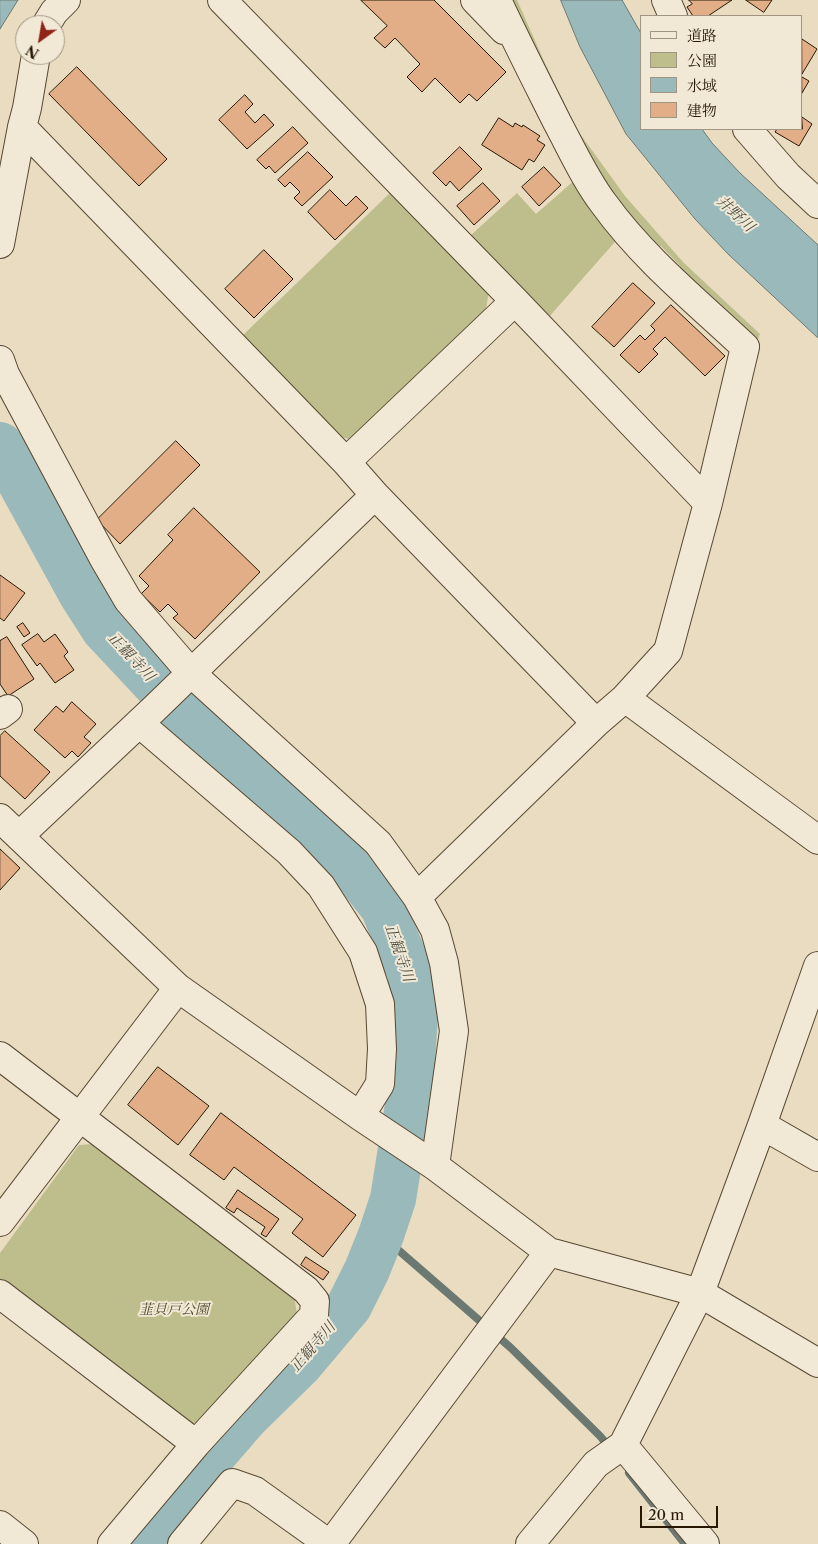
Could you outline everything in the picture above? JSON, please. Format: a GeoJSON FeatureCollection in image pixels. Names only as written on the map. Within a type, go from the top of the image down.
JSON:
{"type":"FeatureCollection","features":[{"type":"Feature","properties":{"kind":"street"},"geometry":{"type":"LineString","coordinates":[[52,15],[66,0]]}},
{"type":"Feature","properties":{"kind":"street"},"geometry":{"type":"LineString","coordinates":[[222,0],[515,300],[708,503]]}},
{"type":"Feature","properties":{"kind":"street"},"geometry":{"type":"LineString","coordinates":[[475,0],[517,44]]}},
{"type":"Feature","properties":{"kind":"street"},"geometry":{"type":"LineString","coordinates":[[417,897],[596,723],[626,698],[668,651],[708,503],[745,347],[662,271],[628,236],[603,204],[584,174],[517,44],[497,0]]}},
{"type":"Feature","properties":{"kind":"street"},"geometry":{"type":"LineString","coordinates":[[666,0],[673,15]]}},
{"type":"Feature","properties":{"kind":"street"},"geometry":{"type":"LineString","coordinates":[[0,244],[34,65]]}},
{"type":"Feature","properties":{"kind":"street"},"geometry":{"type":"LineString","coordinates":[[22,127],[596,723]]}},
{"type":"Feature","properties":{"kind":"street"},"geometry":{"type":"LineString","coordinates":[[748,130],[788,176],[818,204]]}},
{"type":"Feature","properties":{"kind":"street"},"geometry":{"type":"LineString","coordinates":[[346,462],[515,300]]}},
{"type":"Feature","properties":{"kind":"street"},"geometry":{"type":"LineString","coordinates":[[0,360],[5,374],[128,600],[188,676],[378,843],[417,897],[435,930],[444,963],[454,1031],[427,1161]]}},
{"type":"Feature","properties":{"kind":"street"},"geometry":{"type":"LineString","coordinates":[[375,495],[146,716],[10,827],[178,988],[427,1161],[549,1252],[700,1293],[818,1363]]}},
{"type":"Feature","properties":{"kind":"street"},"geometry":{"type":"LineString","coordinates":[[626,698],[818,840]]}},
{"type":"Feature","properties":{"kind":"street"},"geometry":{"type":"LineString","coordinates":[[146,716],[289,852],[321,886],[363,952],[380,1004],[382,1049],[380,1084],[370,1122]]}},
{"type":"Feature","properties":{"kind":"street"},"geometry":{"type":"LineString","coordinates":[[530,1544],[599,1463],[623,1445],[700,1293],[818,966]]}},
{"type":"Feature","properties":{"kind":"street"},"geometry":{"type":"LineString","coordinates":[[0,1222],[178,988]]}},
{"type":"Feature","properties":{"kind":"street"},"geometry":{"type":"LineString","coordinates":[[0,1056],[306,1290],[314,1301],[314,1315],[196,1444],[112,1544]]}},
{"type":"Feature","properties":{"kind":"street"},"geometry":{"type":"LineString","coordinates":[[762,1125],[818,1157]]}},
{"type":"Feature","properties":{"kind":"street"},"geometry":{"type":"LineString","coordinates":[[182,1544],[232,1483],[255,1491],[330,1544],[549,1252]]}},
{"type":"Feature","properties":{"kind":"street"},"geometry":{"type":"LineString","coordinates":[[0,1294],[196,1444]]}},
{"type":"Feature","properties":{"kind":"street"},"geometry":{"type":"LineString","coordinates":[[623,1445],[705,1544]]}},
{"type":"Feature","properties":{"kind":"street"},"geometry":{"type":"LineString","coordinates":[[0,1526],[24,1544]]}},
{"type":"Feature","properties":{"kind":"green space"},"geometry":{"type":"Polygon","coordinates":[[[506,0],[517,0],[578,131],[625,196],[683,262],[760,334],[755,348],[681,276],[680,266],[661,246],[649,249],[622,216],[506,0]]]}},
{"type":"Feature","properties":{"kind":"green space"},"geometry":{"type":"Polygon","coordinates":[[[577,178],[621,235],[548,318],[470,236],[517,193],[536,214],[577,178]]]}},
{"type":"Feature","properties":{"kind":"green space"},"geometry":{"type":"Polygon","coordinates":[[[392,191],[489,291],[486,309],[352,440],[335,435],[242,336],[392,191]]]}},
{"type":"Feature","properties":{"kind":"green space","name":"韮貝戸公園"},"geometry":{"type":"Polygon","coordinates":[[[94,1144],[294,1295],[297,1314],[203,1422],[185,1424],[0,1283],[0,1253],[79,1145],[94,1144]]]}},
{"type":"Feature","properties":{"kind":"water"},"geometry":{"type":"Polygon","coordinates":[[[0,0],[18,0],[0,29],[0,0]]]}},
{"type":"Feature","properties":{"kind":"water","name":"井野川"},"geometry":{"type":"Polygon","coordinates":[[[561,0],[622,0],[640,32],[640,130],[703,130],[712,143],[740,173],[818,245],[818,338],[728,254],[695,219],[626,134],[580,47],[561,0]]]}},
{"type":"Feature","properties":{"kind":"building"},"geometry":{"type":"Polygon","coordinates":[[[361,0],[434,0],[506,72],[477,101],[469,94],[460,103],[435,78],[422,92],[407,77],[420,64],[395,38],[385,48],[374,38],[387,26],[361,0]]]}},
{"type":"Feature","properties":{"kind":"building"},"geometry":{"type":"Polygon","coordinates":[[[689,0],[732,0],[710,15],[692,15],[687,7],[692,4],[689,0]]]}},
{"type":"Feature","properties":{"kind":"building"},"geometry":{"type":"Polygon","coordinates":[[[746,0],[772,0],[764,12],[746,0]]]}},
{"type":"Feature","properties":{"kind":"building"},"geometry":{"type":"Polygon","coordinates":[[[803,40],[817,49],[803,72],[803,40]]]}},
{"type":"Feature","properties":{"kind":"building"},"geometry":{"type":"Polygon","coordinates":[[[77,67],[167,159],[139,186],[49,94],[77,67]]]}},
{"type":"Feature","properties":{"kind":"building"},"geometry":{"type":"Polygon","coordinates":[[[803,78],[809,81],[803,91],[803,78]]]}},
{"type":"Feature","properties":{"kind":"building"},"geometry":{"type":"Polygon","coordinates":[[[245,95],[253,104],[245,112],[255,123],[264,114],[274,125],[247,149],[219,120],[245,95]]]}},
{"type":"Feature","properties":{"kind":"building"},"geometry":{"type":"Polygon","coordinates":[[[499,118],[513,127],[515,123],[522,127],[523,125],[540,136],[537,140],[545,145],[534,162],[529,159],[522,170],[482,145],[499,118]]]}},
{"type":"Feature","properties":{"kind":"building"},"geometry":{"type":"Polygon","coordinates":[[[803,118],[812,124],[799,146],[775,132],[776,130],[803,130],[803,118]]]}},
{"type":"Feature","properties":{"kind":"building"},"geometry":{"type":"Polygon","coordinates":[[[293,127],[308,143],[275,173],[269,166],[266,169],[257,160],[293,127]]]}},
{"type":"Feature","properties":{"kind":"building"},"geometry":{"type":"Polygon","coordinates":[[[460,147],[482,169],[459,191],[450,181],[446,186],[433,173],[460,147]]]}},
{"type":"Feature","properties":{"kind":"building"},"geometry":{"type":"Polygon","coordinates":[[[308,152],[333,177],[302,206],[294,198],[300,192],[290,182],[285,187],[278,180],[308,152]]]}},
{"type":"Feature","properties":{"kind":"building"},"geometry":{"type":"Polygon","coordinates":[[[544,167],[561,185],[539,206],[522,187],[544,167]]]}},
{"type":"Feature","properties":{"kind":"building"},"geometry":{"type":"Polygon","coordinates":[[[483,183],[500,201],[474,225],[457,206],[483,183]]]}},
{"type":"Feature","properties":{"kind":"building"},"geometry":{"type":"Polygon","coordinates":[[[330,190],[346,206],[356,196],[368,208],[335,240],[308,212],[330,190]]]}},
{"type":"Feature","properties":{"kind":"building"},"geometry":{"type":"Polygon","coordinates":[[[264,250],[293,279],[254,318],[225,289],[264,250]]]}},
{"type":"Feature","properties":{"kind":"building"},"geometry":{"type":"Polygon","coordinates":[[[633,283],[655,303],[614,347],[592,327],[633,283]]]}},
{"type":"Feature","properties":{"kind":"building"},"geometry":{"type":"Polygon","coordinates":[[[671,305],[725,356],[705,376],[665,337],[653,349],[658,354],[639,373],[620,355],[640,335],[645,340],[655,330],[651,326],[671,305]]]}},
{"type":"Feature","properties":{"kind":"building"},"geometry":{"type":"Polygon","coordinates":[[[176,441],[200,465],[120,544],[97,520],[176,441]]]}},
{"type":"Feature","properties":{"kind":"building"},"geometry":{"type":"Polygon","coordinates":[[[194,508],[260,572],[195,639],[173,618],[178,614],[168,604],[160,612],[141,594],[149,586],[139,576],[173,540],[168,535],[194,508]]]}},
{"type":"Feature","properties":{"kind":"building"},"geometry":{"type":"Polygon","coordinates":[[[0,575],[25,593],[4,621],[0,618],[0,575]]]}},
{"type":"Feature","properties":{"kind":"building"},"geometry":{"type":"Polygon","coordinates":[[[23,623],[30,633],[24,637],[17,627],[23,623]]]}},
{"type":"Feature","properties":{"kind":"building"},"geometry":{"type":"Polygon","coordinates":[[[38,634],[44,642],[55,634],[68,652],[64,656],[74,670],[55,683],[40,663],[37,666],[22,645],[38,634]]]}},
{"type":"Feature","properties":{"kind":"building"},"geometry":{"type":"Polygon","coordinates":[[[7,637],[34,679],[8,696],[0,684],[0,641],[7,637]]]}},
{"type":"Feature","properties":{"kind":"building"},"geometry":{"type":"Polygon","coordinates":[[[72,702],[96,724],[84,737],[91,743],[78,757],[72,751],[65,758],[34,730],[56,706],[63,712],[72,702]]]}},
{"type":"Feature","properties":{"kind":"building"},"geometry":{"type":"Polygon","coordinates":[[[5,731],[50,772],[25,799],[0,776],[0,736],[5,731]]]}},
{"type":"Feature","properties":{"kind":"building"},"geometry":{"type":"Polygon","coordinates":[[[0,849],[20,868],[0,890],[0,849]]]}},
{"type":"Feature","properties":{"kind":"building"},"geometry":{"type":"Polygon","coordinates":[[[158,1067],[209,1106],[178,1145],[128,1105],[158,1067]]]}},
{"type":"Feature","properties":{"kind":"building"},"geometry":{"type":"Polygon","coordinates":[[[221,1113],[356,1215],[323,1257],[292,1233],[303,1219],[234,1167],[224,1180],[190,1155],[221,1113]]]}},
{"type":"Feature","properties":{"kind":"building"},"geometry":{"type":"Polygon","coordinates":[[[238,1190],[279,1219],[266,1237],[261,1234],[265,1227],[237,1208],[234,1213],[226,1208],[238,1190]]]}},
{"type":"Feature","properties":{"kind":"building"},"geometry":{"type":"Polygon","coordinates":[[[306,1257],[329,1272],[323,1280],[301,1265],[306,1257]]]}},
{"type":"Feature","properties":{"kind":"waterway","name":"正観寺川"},"geometry":{"type":"LineString","coordinates":[[0,445],[81,593],[104,629],[191,722],[345,859],[383,907],[410,972],[415,1016],[410,1093],[393,1199],[367,1270],[349,1306],[301,1363],[247,1416],[136,1544]]}},
{"type":"Feature","properties":{"kind":"waterway"},"geometry":{"type":"LineString","coordinates":[[381,1235],[511,1348],[610,1448]]}},
{"type":"Feature","properties":{"kind":"waterway"},"geometry":{"type":"LineString","coordinates":[[629,1473],[685,1544]]}}]}
